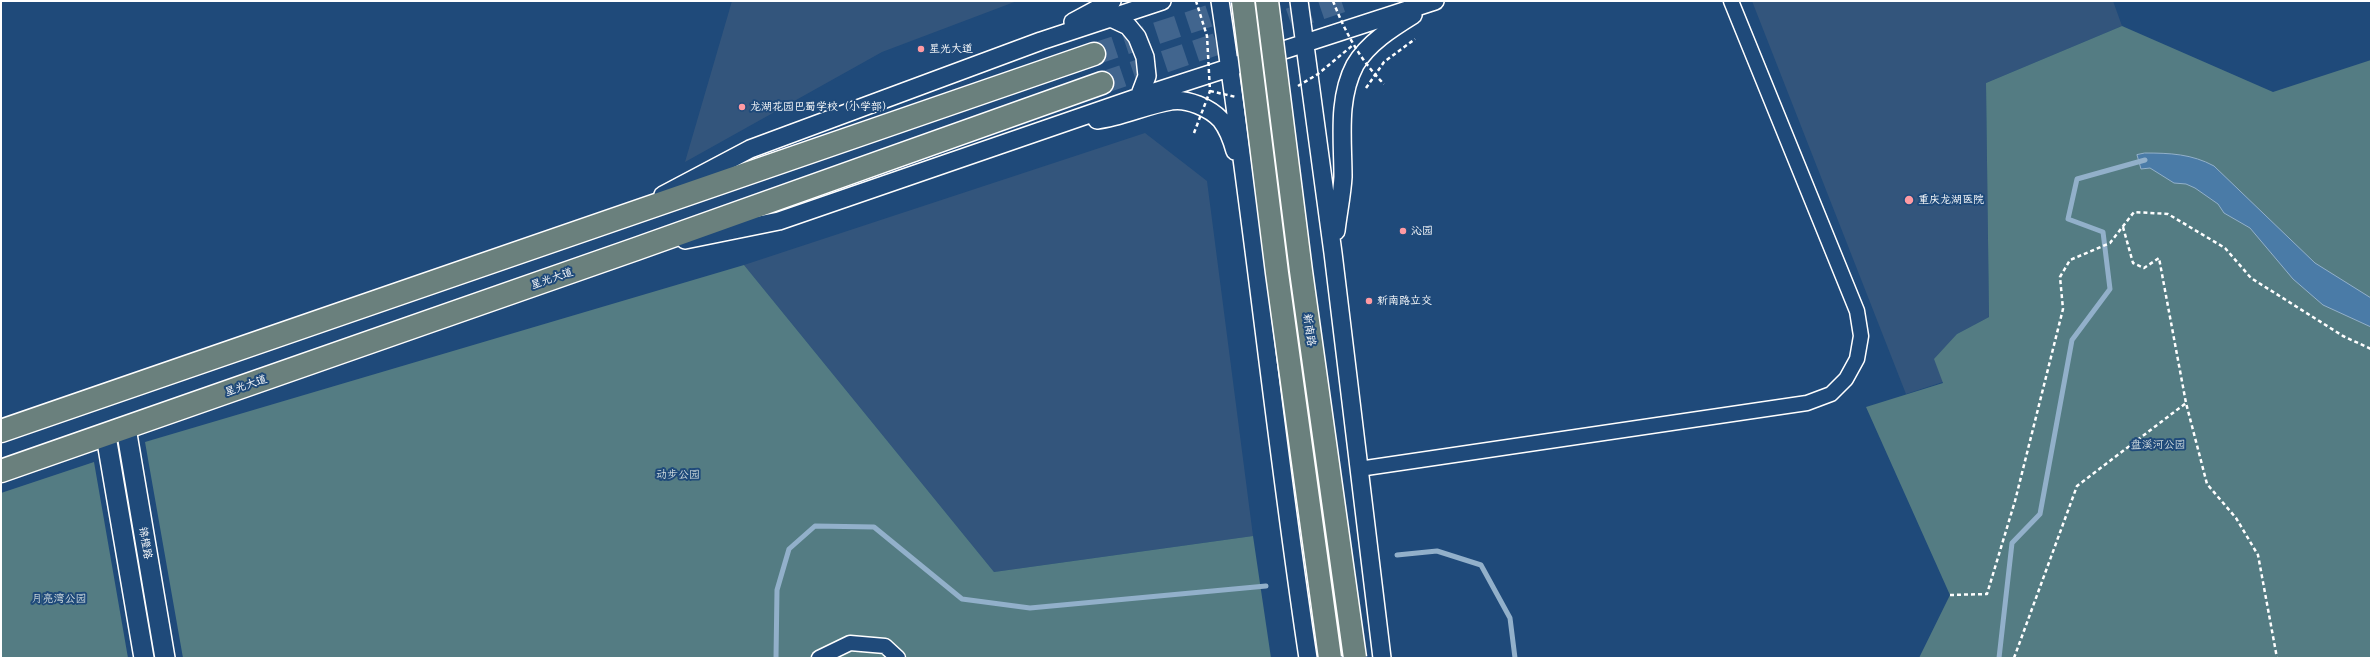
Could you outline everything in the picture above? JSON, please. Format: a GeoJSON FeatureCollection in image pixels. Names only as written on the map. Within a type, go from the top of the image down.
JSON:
{"type":"FeatureCollection","features":[{"type":"Feature","properties":{"kind":"main road"},"geometry":{"type":"LineString","coordinates":[[1243,1],[1278,280],[1330,658]]}},
{"type":"Feature","properties":{"kind":"main road","name":"新南路"},"geometry":{"type":"LineString","coordinates":[[1267,1],[1301,271],[1355,658]]}},
{"type":"Feature","properties":{"kind":"main road"},"geometry":{"type":"LineString","coordinates":[[1,431],[1094,54]]}},
{"type":"Feature","properties":{"kind":"main road","name":"星光大道"},"geometry":{"type":"LineString","coordinates":[[1,471],[106,436],[1102,83]]}},
{"type":"Feature","properties":{"kind":"main road","name":"锦橙路"},"geometry":{"type":"LineString","coordinates":[[126,428],[165,658]]}},
{"type":"Feature","properties":{"kind":"main road","name":"锦橙路"},"geometry":{"type":"LineString","coordinates":[[106,436],[144,658]]}},
{"type":"Feature","properties":{"kind":"street"},"geometry":{"type":"LineString","coordinates":[[1040,41],[1112,1]]}},
{"type":"Feature","properties":{"kind":"street"},"geometry":{"type":"LineString","coordinates":[[624,215],[750,149],[1040,41],[1162,1]]}},
{"type":"Feature","properties":{"kind":"street"},"geometry":{"type":"LineString","coordinates":[[1220,1],[1245,179],[1286,510],[1308,658]]}},
{"type":"Feature","properties":{"kind":"street"},"geometry":{"type":"LineString","coordinates":[[1299,1],[1333,253],[1382,658]]}},
{"type":"Feature","properties":{"kind":"street"},"geometry":{"type":"LineString","coordinates":[[636,249],[779,221],[1230,66],[1304,44],[1434,1]]}},
{"type":"Feature","properties":{"kind":"street"},"geometry":{"type":"LineString","coordinates":[[1333,253],[1343,178],[1341,124],[1346,92],[1356,65],[1371,45],[1388,30],[1434,1]]}},
{"type":"Feature","properties":{"kind":"street"},"geometry":{"type":"LineString","coordinates":[[1359,469],[1807,403],[1831,394],[1846,379],[1857,359],[1861,336],[1857,311],[1731,1]]}},
{"type":"Feature","properties":{"kind":"street"},"geometry":{"type":"LineString","coordinates":[[1111,18],[1128,26],[1137,37],[1146,57],[1147,76],[1139,97]]}},
{"type":"Feature","properties":{"kind":"street"},"geometry":{"type":"LineString","coordinates":[[1053,126],[1112,118],[1172,100],[1189,102],[1206,109],[1220,120],[1230,135],[1245,179]]}},
{"type":"Feature","properties":{"kind":"street"},"geometry":{"type":"LineString","coordinates":[[819,658],[850,644],[886,646],[898,658]]}},
{"type":"Feature","properties":{"kind":"path"},"geometry":{"type":"LineString","coordinates":[[1194,133],[1210,91],[1210,59],[1207,36],[1196,1]]}},
{"type":"Feature","properties":{"kind":"path"},"geometry":{"type":"LineString","coordinates":[[1334,1],[1352,45],[1374,74],[1384,84]]}},
{"type":"Feature","properties":{"kind":"path"},"geometry":{"type":"LineString","coordinates":[[1364,93],[1374,74],[1394,53],[1415,39]]}},
{"type":"Feature","properties":{"kind":"path"},"geometry":{"type":"LineString","coordinates":[[1192,122],[1203,127]]}},
{"type":"Feature","properties":{"kind":"path"},"geometry":{"type":"LineString","coordinates":[[1950,595],[1987,594],[2015,501],[2064,309],[2060,277],[2070,260],[2110,243],[2134,212],[2168,214],[2225,248],[2251,278],[2343,336],[2371,349]]}},
{"type":"Feature","properties":{"kind":"path"},"geometry":{"type":"LineString","coordinates":[[2123,227],[2133,263],[2144,268],[2159,258],[2186,403],[2207,484],[2236,518],[2258,555],[2277,658]]}},
{"type":"Feature","properties":{"kind":"path"},"geometry":{"type":"LineString","coordinates":[[2014,658],[2077,486],[2186,403]]}},
{"type":"Feature","properties":{"kind":"shaded area","name":"龙湖花园巴蜀学校（小学部）"},"geometry":{"type":"Polygon","coordinates":[[[732,1],[1017,1],[882,52],[685,162],[732,1]]]}},
{"type":"Feature","properties":{"kind":"shaded area","name":"重庆龙湖医院"},"geometry":{"type":"Polygon","coordinates":[[[1752,1],[2113,1],[2122,26],[1986,83],[1989,317],[1957,334],[1943,382],[1906,394],[1752,1]]]}},
{"type":"Feature","properties":{"kind":"shaded area"},"geometry":{"type":"Polygon","coordinates":[[[1145,133],[1207,181],[1253,536],[994,572],[744,265],[1145,133]]]}},
{"type":"Feature","properties":{"kind":"shaded area"},"geometry":{"type":"Polygon","coordinates":[[[2145,153],[2181,155],[2206,162],[2214,166],[2315,263],[2371,298],[2371,327],[2323,305],[2293,279],[2250,228],[2224,213],[2218,204],[2195,188],[2186,184],[2174,183],[2150,168],[2141,169],[2137,155],[2145,153]]]}},
{"type":"Feature","properties":{"kind":"green space","name":"盘溪河公园"},"geometry":{"type":"Polygon","coordinates":[[[2122,26],[2273,92],[2371,60],[2371,658],[1919,658],[1950,595],[1866,407],[1943,383],[1934,359],[1957,334],[1989,317],[1986,83],[2122,26]]]}},
{"type":"Feature","properties":{"kind":"green space","name":"动步公园"},"geometry":{"type":"Polygon","coordinates":[[[744,265],[994,572],[1253,536],[1271,658],[183,658],[145,442],[744,265]]]}},
{"type":"Feature","properties":{"kind":"green space","name":"月亮湾公园"},"geometry":{"type":"Polygon","coordinates":[[[94,462],[128,658],[1,658],[1,493],[94,462]]]}},
{"type":"Feature","properties":{"kind":"waterway"},"geometry":{"type":"LineString","coordinates":[[1999,658],[2012,543],[2040,514],[2072,340],[2110,289],[2103,232],[2068,219],[2077,179],[2145,160]]}},
{"type":"Feature","properties":{"kind":"waterway"},"geometry":{"type":"LineString","coordinates":[[776,658],[777,590],[789,549],[815,526],[874,527],[962,599],[1030,608],[1266,586]]}},
{"type":"Feature","properties":{"kind":"waterway"},"geometry":{"type":"LineString","coordinates":[[1397,555],[1437,551],[1481,565],[1510,618],[1515,658]]}},
{"type":"Feature","properties":{"kind":"tunnel"},"geometry":{"type":"LineString","coordinates":[[1094,54],[1254,1]]}},
{"type":"Feature","properties":{"kind":"tunnel"},"geometry":{"type":"LineString","coordinates":[[1102,83],[1343,1]]}},
{"type":"Feature","properties":{"kind":"place","name":"星光大道"},"geometry":{"type":"Point","coordinates":[921,49]}},
{"type":"Feature","properties":{"kind":"place","name":"龙湖花园巴蜀学校（小学部）"},"geometry":{"type":"Point","coordinates":[742,107]}},
{"type":"Feature","properties":{"kind":"place","name":"重庆龙湖医院"},"geometry":{"type":"Point","coordinates":[1909,200]}},
{"type":"Feature","properties":{"kind":"place","name":"沁园"},"geometry":{"type":"Point","coordinates":[1403,231]}},
{"type":"Feature","properties":{"kind":"place","name":"新南路立交"},"geometry":{"type":"Point","coordinates":[1369,301]}}]}
